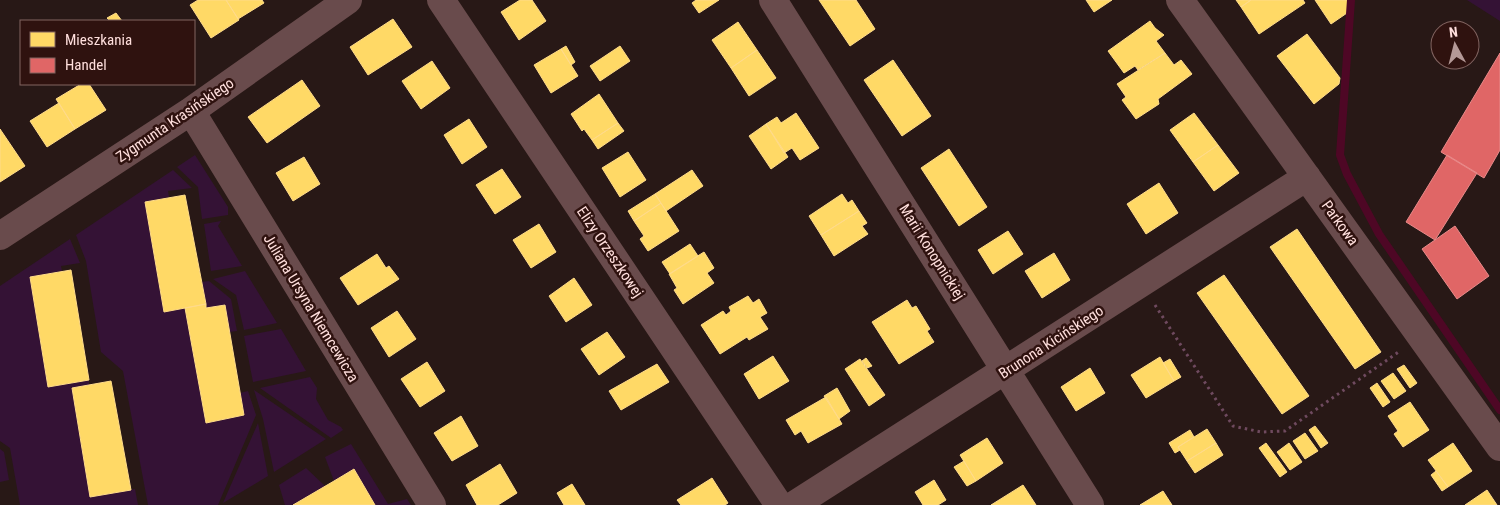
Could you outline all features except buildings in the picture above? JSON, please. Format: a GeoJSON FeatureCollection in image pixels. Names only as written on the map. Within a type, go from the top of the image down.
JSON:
{"type":"FeatureCollection","features":[{"type":"Feature","properties":{"kind":"street","name":"Zygmunta Krasińskiego"},"geometry":{"type":"LineString","coordinates":[[0,236],[191,111],[348,0]]}},
{"type":"Feature","properties":{"kind":"street","name":"Elizy Orzeszkowej"},"geometry":{"type":"LineString","coordinates":[[441,0],[779,505]]}},
{"type":"Feature","properties":{"kind":"street","name":"Marii Konopnickiej"},"geometry":{"type":"LineString","coordinates":[[772,0],[1090,505]]}},
{"type":"Feature","properties":{"kind":"street","name":"Parkowa"},"geometry":{"type":"LineString","coordinates":[[1180,0],[1500,447]]}},
{"type":"Feature","properties":{"kind":"street","name":"Juliana Ursyna Niemcewicza"},"geometry":{"type":"LineString","coordinates":[[191,111],[432,505]]}},
{"type":"Feature","properties":{"kind":"street","name":"Brunona Kicińskiego"},"geometry":{"type":"LineString","coordinates":[[794,505],[1307,178]]}},
{"type":"Feature","properties":{"kind":"path"},"geometry":{"type":"LineString","coordinates":[[1142,284],[1233,426],[1260,432],[1285,430],[1421,336]]}},
{"type":"Feature","properties":{"kind":"shaded area"},"geometry":{"type":"Polygon","coordinates":[[[1467,0],[1500,0],[1500,21],[1467,0]]]}},
{"type":"Feature","properties":{"kind":"shaded area"},"geometry":{"type":"Polygon","coordinates":[[[195,155],[228,207],[228,215],[202,219],[198,187],[177,167],[195,155]]]}},
{"type":"Feature","properties":{"kind":"shaded area"},"geometry":{"type":"Polygon","coordinates":[[[173,170],[192,188],[168,191],[169,197],[145,202],[164,312],[185,308],[206,423],[244,415],[240,393],[248,391],[256,415],[218,505],[148,505],[123,371],[101,352],[86,261],[76,235],[173,170]]]}},
{"type":"Feature","properties":{"kind":"shaded area"},"geometry":{"type":"Polygon","coordinates":[[[221,221],[218,226],[242,266],[211,271],[204,224],[221,221]]]}},
{"type":"Feature","properties":{"kind":"shaded area"},"geometry":{"type":"Polygon","coordinates":[[[70,239],[80,263],[61,266],[62,271],[30,277],[48,387],[89,380],[89,385],[72,388],[90,497],[135,489],[138,505],[20,505],[10,448],[0,441],[0,286],[70,239]]]}},
{"type":"Feature","properties":{"kind":"shaded area"},"geometry":{"type":"Polygon","coordinates":[[[245,271],[277,323],[244,330],[236,295],[213,279],[245,271]]]}},
{"type":"Feature","properties":{"kind":"shaded area"},"geometry":{"type":"Polygon","coordinates":[[[209,281],[231,299],[237,331],[229,332],[224,305],[206,308],[201,282],[209,281]]]}},
{"type":"Feature","properties":{"kind":"shaded area"},"geometry":{"type":"Polygon","coordinates":[[[281,329],[306,371],[253,382],[244,336],[281,329]]]}},
{"type":"Feature","properties":{"kind":"shaded area"},"geometry":{"type":"Polygon","coordinates":[[[310,377],[317,388],[316,399],[328,420],[343,430],[331,438],[260,388],[310,377]]]}},
{"type":"Feature","properties":{"kind":"shaded area"},"geometry":{"type":"Polygon","coordinates":[[[254,390],[326,439],[274,472],[263,419],[254,390]]]}},
{"type":"Feature","properties":{"kind":"shaded area"},"geometry":{"type":"Polygon","coordinates":[[[258,423],[268,476],[223,503],[258,423]]]}},
{"type":"Feature","properties":{"kind":"shaded area"},"geometry":{"type":"Polygon","coordinates":[[[351,444],[388,504],[407,499],[411,505],[375,505],[354,469],[334,481],[325,457],[351,444]]]}},
{"type":"Feature","properties":{"kind":"shaded area"},"geometry":{"type":"Polygon","coordinates":[[[0,449],[4,452],[9,480],[0,482],[0,449]]]}},
{"type":"Feature","properties":{"kind":"shaded area"},"geometry":{"type":"Polygon","coordinates":[[[306,468],[325,486],[292,505],[285,505],[279,485],[306,468]]]}},
{"type":"Feature","properties":{"kind":"waterway"},"geometry":{"type":"LineString","coordinates":[[1351,0],[1340,155],[1347,174],[1379,234],[1500,410]]}}]}
